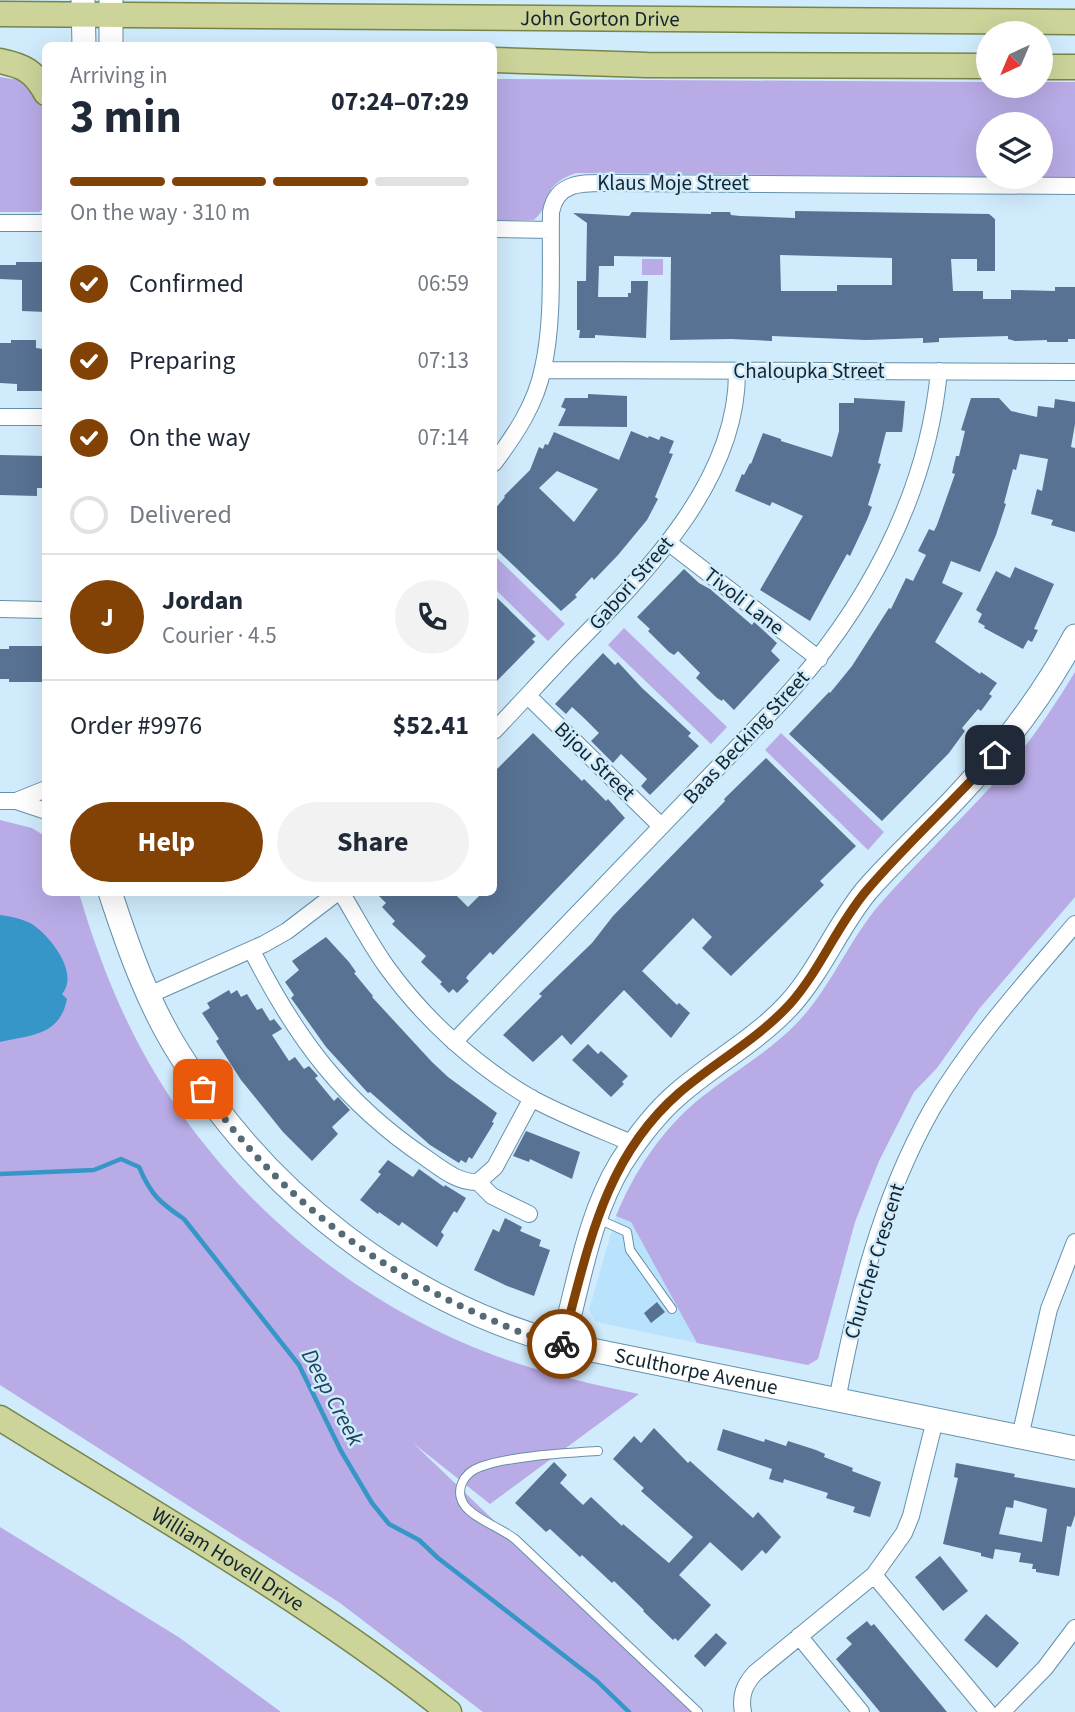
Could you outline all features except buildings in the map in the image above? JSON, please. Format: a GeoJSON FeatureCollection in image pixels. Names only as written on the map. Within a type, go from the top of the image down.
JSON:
{"type":"FeatureCollection","features":[{"type":"Feature","properties":{"kind":"main road"},"geometry":{"type":"LineString","coordinates":[[156,0],[181,15]]}},
{"type":"Feature","properties":{"kind":"main road","name":"John Gorton Drive"},"geometry":{"type":"LineString","coordinates":[[0,14],[111,7],[181,15],[1075,22]]}},
{"type":"Feature","properties":{"kind":"main road"},"geometry":{"type":"LineString","coordinates":[[0,60],[42,59]]}},
{"type":"Feature","properties":{"kind":"main road"},"geometry":{"type":"LineString","coordinates":[[0,60],[19,65],[37,77],[42,86]]}},
{"type":"Feature","properties":{"kind":"main road","name":"John Gorton Drive"},"geometry":{"type":"LineString","coordinates":[[497,60],[647,65],[976,66]]}},
{"type":"Feature","properties":{"kind":"main road"},"geometry":{"type":"LineString","coordinates":[[1054,67],[1075,67]]}},
{"type":"Feature","properties":{"kind":"main road","name":"William Hovell Drive"},"geometry":{"type":"LineString","coordinates":[[0,1418],[294,1601],[449,1712]]}},
{"type":"Feature","properties":{"kind":"street"},"geometry":{"type":"LineString","coordinates":[[83,7],[84,42]]}},
{"type":"Feature","properties":{"kind":"street"},"geometry":{"type":"LineString","coordinates":[[111,7],[111,42]]}},
{"type":"Feature","properties":{"kind":"street","name":"Klaus Moje Street"},"geometry":{"type":"LineString","coordinates":[[497,458],[525,415],[543,370],[548,335],[552,205],[565,188],[578,183],[1075,186]]}},
{"type":"Feature","properties":{"kind":"street"},"geometry":{"type":"LineString","coordinates":[[0,223],[42,223]]}},
{"type":"Feature","properties":{"kind":"street"},"geometry":{"type":"LineString","coordinates":[[497,229],[551,230]]}},
{"type":"Feature","properties":{"kind":"street","name":"Chaloupka Street"},"geometry":{"type":"LineString","coordinates":[[543,370],[1075,372]]}},
{"type":"Feature","properties":{"kind":"street","name":"Gabori Street"},"geometry":{"type":"LineString","coordinates":[[497,728],[632,588],[669,543],[700,493],[721,449],[735,402],[737,371]]}},
{"type":"Feature","properties":{"kind":"street","name":"Baas Becking Street"},"geometry":{"type":"LineString","coordinates":[[454,1042],[779,704],[819,659],[849,618],[875,573],[903,515],[924,452],[934,411],[939,371]]}},
{"type":"Feature","properties":{"kind":"street"},"geometry":{"type":"LineString","coordinates":[[0,417],[42,417]]}},
{"type":"Feature","properties":{"kind":"street","name":"Tivoli Lane"},"geometry":{"type":"LineString","coordinates":[[669,543],[819,659]]}},
{"type":"Feature","properties":{"kind":"street"},"geometry":{"type":"LineString","coordinates":[[0,609],[42,610]]}},
{"type":"Feature","properties":{"kind":"street"},"geometry":{"type":"LineString","coordinates":[[562,1344],[597,1218],[615,1173],[634,1144],[659,1112],[678,1094],[753,1039],[790,1003],[809,980],[868,890],[956,798],[1013,733],[1047,685],[1075,636]]}},
{"type":"Feature","properties":{"kind":"street","name":"Bijou Street"},"geometry":{"type":"LineString","coordinates":[[528,696],[661,826]]}},
{"type":"Feature","properties":{"kind":"street"},"geometry":{"type":"LineString","coordinates":[[8,801],[42,790]]}},
{"type":"Feature","properties":{"kind":"street"},"geometry":{"type":"LineString","coordinates":[[8,801],[42,810]]}},
{"type":"Feature","properties":{"kind":"street","name":"Sculthorpe Avenue"},"geometry":{"type":"LineString","coordinates":[[112,896],[149,995],[177,1052],[216,1108],[268,1168],[313,1212],[374,1258],[433,1293],[508,1327],[562,1344],[1075,1448]]}},
{"type":"Feature","properties":{"kind":"street"},"geometry":{"type":"LineString","coordinates":[[149,995],[252,950],[288,931],[335,896]]}},
{"type":"Feature","properties":{"kind":"street"},"geometry":{"type":"LineString","coordinates":[[342,896],[384,964],[454,1042],[492,1073],[532,1098],[634,1144]]}},
{"type":"Feature","properties":{"kind":"street","name":"Churcher Crescent"},"geometry":{"type":"LineString","coordinates":[[837,1401],[862,1286],[880,1224],[903,1165],[933,1108],[966,1057],[1075,924]]}},
{"type":"Feature","properties":{"kind":"street"},"geometry":{"type":"LineString","coordinates":[[252,950],[267,982],[298,1034],[372,1117],[444,1171],[459,1180],[478,1182],[492,1196],[529,1214]]}},
{"type":"Feature","properties":{"kind":"street"},"geometry":{"type":"LineString","coordinates":[[478,1182],[495,1167],[532,1098]]}},
{"type":"Feature","properties":{"kind":"street"},"geometry":{"type":"LineString","coordinates":[[1020,1437],[1049,1309],[1075,1241]]}},
{"type":"Feature","properties":{"kind":"street"},"geometry":{"type":"LineString","coordinates":[[743,1712],[741,1703],[747,1682],[874,1575],[890,1555],[911,1516],[935,1420]]}},
{"type":"Feature","properties":{"kind":"street"},"geometry":{"type":"LineString","coordinates":[[874,1575],[988,1712]]}},
{"type":"Feature","properties":{"kind":"street"},"geometry":{"type":"LineString","coordinates":[[1002,1712],[1045,1668],[1075,1628]]}},
{"type":"Feature","properties":{"kind":"street"},"geometry":{"type":"LineString","coordinates":[[799,1636],[860,1712]]}},
{"type":"Feature","properties":{"kind":"lane"},"geometry":{"type":"LineString","coordinates":[[597,1218],[627,1231],[630,1250],[672,1308]]}},
{"type":"Feature","properties":{"kind":"lane"},"geometry":{"type":"LineString","coordinates":[[598,1451],[569,1452],[479,1467],[461,1483],[461,1496],[472,1513],[505,1530],[698,1712]]}},
{"type":"Feature","properties":{"kind":"shaded area"},"geometry":{"type":"Polygon","coordinates":[[[0,77],[19,80],[34,91],[42,106],[42,210],[39,212],[0,212],[0,77]]]}},
{"type":"Feature","properties":{"kind":"shaded area"},"geometry":{"type":"Polygon","coordinates":[[[497,79],[976,82],[976,98],[1054,98],[1054,82],[1075,82],[1075,177],[1053,177],[1053,112],[976,112],[976,177],[576,173],[556,183],[534,220],[497,221],[497,79]]]}},
{"type":"Feature","properties":{"kind":"shaded area"},"geometry":{"type":"Polygon","coordinates":[[[642,259],[663,259],[663,275],[642,275],[642,259]]]}},
{"type":"Feature","properties":{"kind":"shaded area"},"geometry":{"type":"Polygon","coordinates":[[[497,558],[565,624],[548,641],[497,591],[497,558]]]}},
{"type":"Feature","properties":{"kind":"shaded area"},"geometry":{"type":"Polygon","coordinates":[[[624,628],[727,727],[711,744],[608,645],[624,628]]]}},
{"type":"Feature","properties":{"kind":"shaded area"},"geometry":{"type":"Polygon","coordinates":[[[1075,672],[1075,897],[979,1009],[937,1068],[914,1092],[879,1161],[855,1222],[818,1359],[808,1365],[697,1343],[631,1222],[616,1216],[631,1184],[650,1153],[685,1112],[772,1046],[795,1025],[819,997],[880,904],[1008,767],[1039,728],[1075,672]]]}},
{"type":"Feature","properties":{"kind":"shaded area"},"geometry":{"type":"Polygon","coordinates":[[[781,733],[884,832],[868,850],[765,750],[781,733]]]}},
{"type":"Feature","properties":{"kind":"shaded area"},"geometry":{"type":"Polygon","coordinates":[[[0,820],[32,828],[42,834],[42,896],[80,896],[97,950],[119,1005],[168,1094],[203,1143],[243,1189],[288,1232],[335,1270],[386,1303],[440,1332],[531,1368],[639,1394],[490,1504],[413,1443],[694,1712],[483,1712],[340,1603],[0,1385],[0,820]]]}},
{"type":"Feature","properties":{"kind":"shaded area"},"geometry":{"type":"Polygon","coordinates":[[[616,1216],[631,1222],[697,1343],[596,1322],[589,1310],[616,1216]]]}},
{"type":"Feature","properties":{"kind":"shaded area"},"geometry":{"type":"Polygon","coordinates":[[[0,1527],[180,1638],[281,1712],[0,1712],[0,1527]]]}},
{"type":"Feature","properties":{"kind":"water"},"geometry":{"type":"Polygon","coordinates":[[[0,915],[32,924],[47,937],[65,966],[67,985],[62,994],[67,999],[58,1020],[51,1027],[33,1035],[0,1042],[0,915]]]}},
{"type":"Feature","properties":{"kind":"waterway","name":"Deep Creek"},"geometry":{"type":"LineString","coordinates":[[0,1174],[94,1170],[121,1159],[139,1167],[157,1197],[184,1219],[299,1365],[341,1451],[372,1503],[389,1524],[419,1540],[438,1558],[597,1681],[629,1712]]}},
{"type":"Feature","properties":{"kind":"way so far"},"geometry":{"type":"LineString","coordinates":[[203,1089],[268,1168],[313,1212],[374,1258],[459,1307],[508,1327],[562,1344]]}},
{"type":"Feature","properties":{"kind":"route"},"geometry":{"type":"LineString","coordinates":[[562,1344],[591,1236],[608,1188],[634,1144],[659,1112],[678,1094],[753,1039],[790,1003],[809,980],[839,930],[868,890],[995,755]]}}]}
